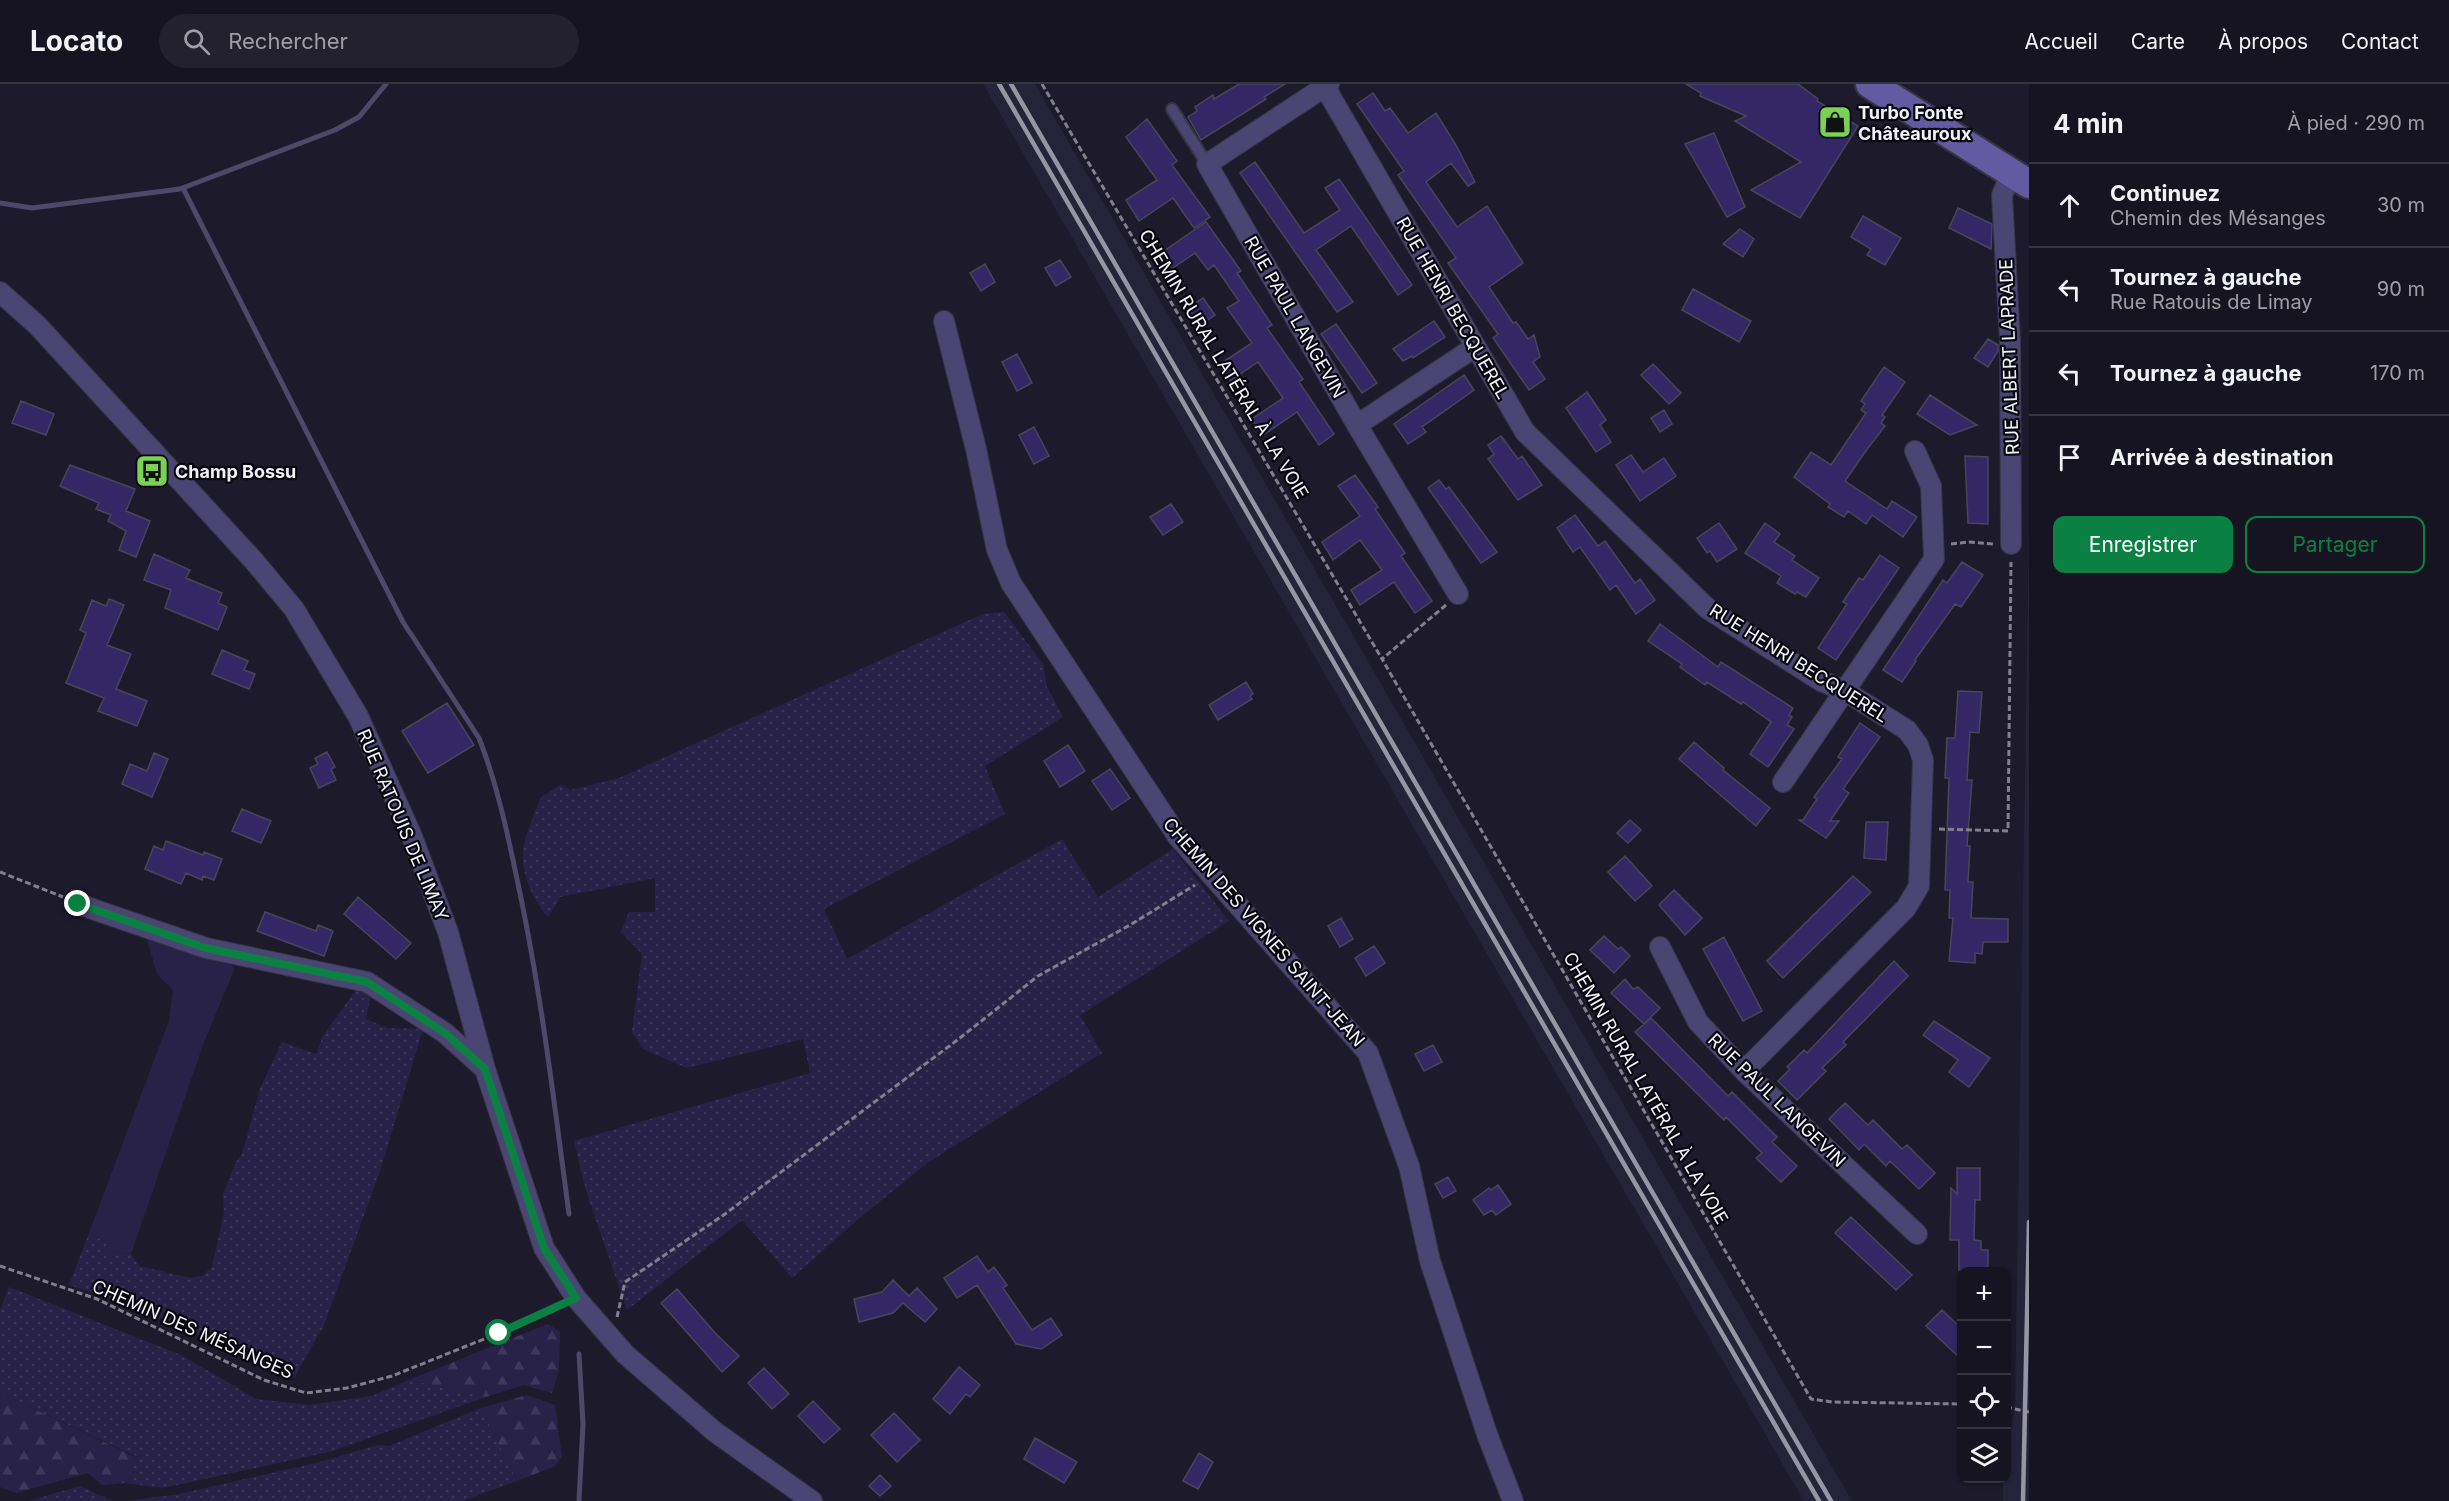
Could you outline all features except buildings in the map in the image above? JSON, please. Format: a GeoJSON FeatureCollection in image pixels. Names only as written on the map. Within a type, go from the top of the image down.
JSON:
{"type":"FeatureCollection","features":[{"type":"Feature","properties":{"kind":"main road"},"geometry":{"type":"LineString","coordinates":[[1870,84],[2020,178]]}},
{"type":"Feature","properties":{"kind":"street"},"geometry":{"type":"LineString","coordinates":[[1207,164],[1327,85]]}},
{"type":"Feature","properties":{"kind":"street","name":"RUE HENRI BECQUEREL"},"geometry":{"type":"LineString","coordinates":[[1327,85],[1525,432],[1708,609],[1821,681],[1845,691],[1907,730],[1918,745],[1923,759],[1918,886],[1906,908],[1744,1071]]}},
{"type":"Feature","properties":{"kind":"street","name":"RUE PAUL LANGEVIN"},"geometry":{"type":"LineString","coordinates":[[1207,164],[1357,425],[1458,594]]}},
{"type":"Feature","properties":{"kind":"street","name":"RUE ALBERT LAPRADE"},"geometry":{"type":"LineString","coordinates":[[2011,544],[2010,352],[2002,195],[2020,178]]}},
{"type":"Feature","properties":{"kind":"street","name":"RUE RATOUIS DE LIMAY"},"geometry":{"type":"LineString","coordinates":[[0,292],[37,324],[254,561],[294,609],[358,717],[411,834],[448,932],[485,1069],[544,1248],[576,1298],[625,1354],[715,1432],[812,1501]]}},
{"type":"Feature","properties":{"kind":"street","name":"CHEMIN DES VIGNES SAINT-JEAN"},"geometry":{"type":"LineString","coordinates":[[944,321],[998,550],[1011,584],[1178,837],[1368,1053],[1409,1166],[1430,1261],[1488,1437],[1513,1501]]}},
{"type":"Feature","properties":{"kind":"street"},"geometry":{"type":"LineString","coordinates":[[1357,425],[1475,346]]}},
{"type":"Feature","properties":{"kind":"street"},"geometry":{"type":"LineString","coordinates":[[1783,783],[1934,559],[1931,486],[1915,451]]}},
{"type":"Feature","properties":{"kind":"street"},"geometry":{"type":"LineString","coordinates":[[78,904],[206,948],[367,982],[445,1033],[485,1069]]}},
{"type":"Feature","properties":{"kind":"street","name":"RUE PAUL LANGEVIN"},"geometry":{"type":"LineString","coordinates":[[1660,948],[1698,1022],[1744,1071],[1917,1234]]}},
{"type":"Feature","properties":{"kind":"lane"},"geometry":{"type":"LineString","coordinates":[[1172,109],[1207,164]]}},
{"type":"Feature","properties":{"kind":"path","name":"CHEMIN RURAL LATÉRAL À LA VOIE"},"geometry":{"type":"LineString","coordinates":[[1042,84],[1382,659],[1811,1399],[1832,1402],[1957,1404]]}},
{"type":"Feature","properties":{"kind":"path"},"geometry":{"type":"LineString","coordinates":[[1921,828],[2008,831],[2011,544],[1969,542],[1935,546]]}},
{"type":"Feature","properties":{"kind":"path"},"geometry":{"type":"LineString","coordinates":[[1382,659],[1458,594]]}},
{"type":"Feature","properties":{"kind":"path"},"geometry":{"type":"LineString","coordinates":[[0,872],[78,904]]}},
{"type":"Feature","properties":{"kind":"path"},"geometry":{"type":"LineString","coordinates":[[612,1340],[625,1282],[734,1207],[951,1045],[1038,976],[1130,925],[1212,875]]}},
{"type":"Feature","properties":{"kind":"path","name":"CHEMIN DES MÉSANGES"},"geometry":{"type":"LineString","coordinates":[[0,1266],[97,1299],[264,1380],[306,1393],[347,1388],[392,1376],[499,1333],[576,1298]]}},
{"type":"Feature","properties":{"kind":"path"},"geometry":{"type":"LineString","coordinates":[[2011,1408],[2029,1412]]}},
{"type":"Feature","properties":{"kind":"shaded area"},"geometry":{"type":"Polygon","coordinates":[[[983,84],[1035,84],[1852,1501],[1804,1501],[983,84]]]}},
{"type":"Feature","properties":{"kind":"shaded area"},"geometry":{"type":"Polygon","coordinates":[[[2029,528],[2029,1501],[2003,1501],[2003,1483],[2011,1483],[2011,1432],[2015,1410],[2029,528]]]}},
{"type":"Feature","properties":{"kind":"green space"},"geometry":{"type":"Polygon","coordinates":[[[1004,612],[1043,664],[1047,687],[1063,717],[985,766],[1005,814],[824,909],[847,959],[1062,839],[1098,897],[1173,849],[1229,921],[1080,1015],[1102,1053],[927,1163],[856,1221],[792,1278],[742,1220],[627,1310],[586,1191],[574,1141],[810,1073],[803,1039],[687,1068],[643,1049],[632,1032],[642,954],[621,932],[629,912],[655,912],[655,878],[560,897],[548,917],[529,887],[523,860],[525,839],[540,798],[560,785],[571,790],[619,778],[983,614],[1004,612]]]}},
{"type":"Feature","properties":{"kind":"green space"},"geometry":{"type":"Polygon","coordinates":[[[146,936],[233,966],[234,970],[204,1042],[131,1254],[110,1252],[105,1242],[89,1233],[169,1021],[173,990],[157,974],[146,936]]]}},
{"type":"Feature","properties":{"kind":"green space"},"geometry":{"type":"Polygon","coordinates":[[[356,990],[371,993],[366,1019],[387,1028],[423,1029],[380,1171],[324,1325],[294,1378],[147,1311],[69,1285],[89,1233],[105,1242],[110,1252],[131,1254],[139,1266],[190,1278],[202,1276],[212,1267],[224,1213],[223,1194],[236,1162],[242,1154],[260,1089],[282,1042],[316,1054],[323,1036],[356,990]]]}},
{"type":"Feature","properties":{"kind":"green space"},"geometry":{"type":"Polygon","coordinates":[[[9,1287],[181,1355],[256,1399],[310,1405],[372,1396],[409,1380],[486,1397],[329,1452],[163,1488],[124,1483],[138,1457],[0,1393],[0,1310],[9,1287]]]}},
{"type":"Feature","properties":{"kind":"green space"},"geometry":{"type":"Polygon","coordinates":[[[548,1324],[560,1332],[559,1370],[552,1393],[524,1385],[486,1397],[409,1380],[548,1324]]]}},
{"type":"Feature","properties":{"kind":"green space"},"geometry":{"type":"Polygon","coordinates":[[[0,1393],[138,1458],[124,1483],[102,1485],[88,1473],[16,1493],[0,1487],[0,1393]]]}},
{"type":"Feature","properties":{"kind":"green space"},"geometry":{"type":"Polygon","coordinates":[[[527,1395],[555,1405],[562,1457],[555,1466],[517,1481],[481,1408],[527,1395]]]}},
{"type":"Feature","properties":{"kind":"green space"},"geometry":{"type":"Polygon","coordinates":[[[481,1408],[517,1481],[462,1501],[127,1501],[179,1494],[316,1463],[378,1445],[389,1446],[481,1408]]]}},
{"type":"Feature","properties":{"kind":"green space"},"geometry":{"type":"Polygon","coordinates":[[[80,1486],[112,1501],[29,1501],[80,1486]]]}},
{"type":"Feature","properties":{"kind":"waterway"},"geometry":{"type":"LineString","coordinates":[[0,203],[32,208],[180,189],[335,130],[359,117],[386,84]]}},
{"type":"Feature","properties":{"kind":"waterway"},"geometry":{"type":"LineString","coordinates":[[183,188],[403,622],[479,738],[501,808],[526,921],[569,1214]]}},
{"type":"Feature","properties":{"kind":"waterway"},"geometry":{"type":"LineString","coordinates":[[579,1354],[583,1424],[579,1501]]}},
{"type":"Feature","properties":{"kind":"railway"},"geometry":{"type":"LineString","coordinates":[[999,84],[1819,1501]]}},
{"type":"Feature","properties":{"kind":"railway"},"geometry":{"type":"LineString","coordinates":[[1011,84],[1831,1501]]}},
{"type":"Feature","properties":{"kind":"railway"},"geometry":{"type":"LineString","coordinates":[[2023,1501],[2029,1222]]}},
{"type":"Feature","properties":{"kind":"place","name":"Turbo Fonte Châteauroux"},"geometry":{"type":"Point","coordinates":[1835,122]}},
{"type":"Feature","properties":{"kind":"place","name":"Champ Bossu"},"geometry":{"type":"Point","coordinates":[152,471]}},
{"type":"Feature","properties":{"kind":"route"},"geometry":{"type":"LineString","coordinates":[[78,904],[206,948],[367,982],[445,1033],[485,1069],[544,1248],[576,1298],[499,1333]]}}]}
